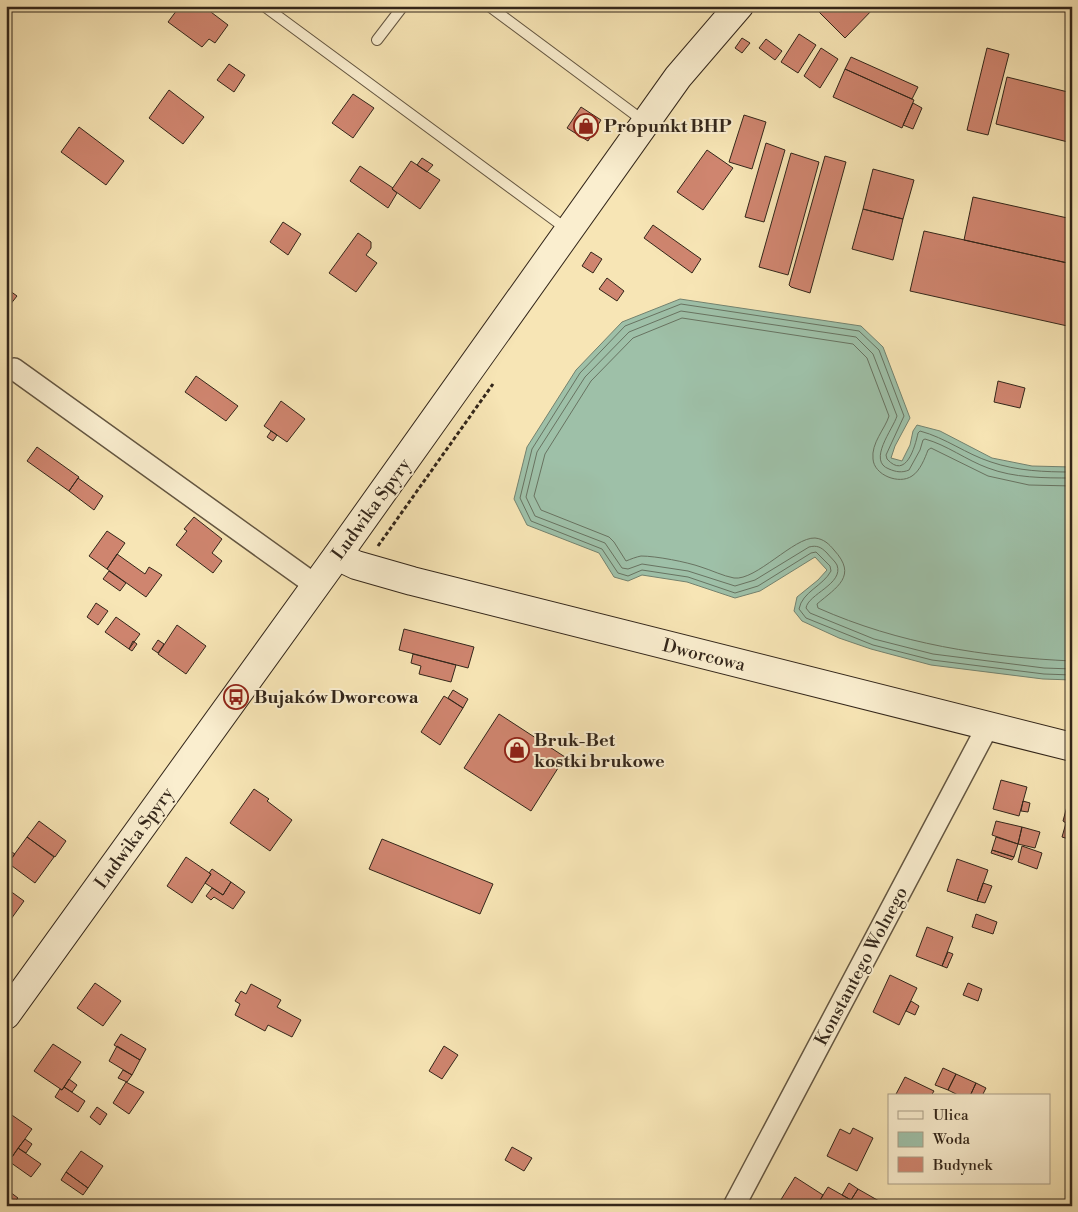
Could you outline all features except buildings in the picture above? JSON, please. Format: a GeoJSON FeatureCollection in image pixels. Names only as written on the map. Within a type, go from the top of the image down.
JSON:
{"type":"FeatureCollection","features":[{"type":"Feature","properties":{"kind":"main road","name":"Ludwika Spyry"},"geometry":{"type":"LineString","coordinates":[[6,1015],[316,586],[678,77],[739,6]]}},
{"type":"Feature","properties":{"kind":"main road","name":"Dworcowa"},"geometry":{"type":"LineString","coordinates":[[337,556],[356,564],[412,581],[1072,747]]}},
{"type":"Feature","properties":{"kind":"street"},"geometry":{"type":"LineString","coordinates":[[14,369],[316,586]]}},
{"type":"Feature","properties":{"kind":"street","name":"Konstantego Wolnego"},"geometry":{"type":"LineString","coordinates":[[734,1206],[988,726]]}},
{"type":"Feature","properties":{"kind":"lane"},"geometry":{"type":"LineString","coordinates":[[264,6],[569,230]]}},
{"type":"Feature","properties":{"kind":"lane"},"geometry":{"type":"LineString","coordinates":[[377,40],[402,6]]}},
{"type":"Feature","properties":{"kind":"lane"},"geometry":{"type":"LineString","coordinates":[[489,6],[646,123]]}},
{"type":"Feature","properties":{"kind":"path"},"geometry":{"type":"LineString","coordinates":[[377,546],[493,384]]}},
{"type":"Feature","properties":{"kind":"water"},"geometry":{"type":"Polygon","coordinates":[[[680,299],[861,326],[883,347],[910,418],[895,446],[891,458],[902,461],[917,425],[940,431],[992,458],[1032,466],[1072,467],[1072,680],[1043,679],[931,665],[871,649],[839,638],[802,621],[794,611],[797,597],[827,570],[815,557],[760,591],[735,598],[687,582],[642,575],[628,581],[614,577],[599,553],[527,525],[514,499],[527,447],[576,370],[622,322],[680,299]]]}},
{"type":"Feature","properties":{"kind":"place","name":"Propunkt BHP"},"geometry":{"type":"Point","coordinates":[586,126]}},
{"type":"Feature","properties":{"kind":"place","name":"Bujaków Dworcowa"},"geometry":{"type":"Point","coordinates":[236,697]}},
{"type":"Feature","properties":{"kind":"place","name":"Bruk-Bet kostki brukowe"},"geometry":{"type":"Point","coordinates":[517,750]}}]}
